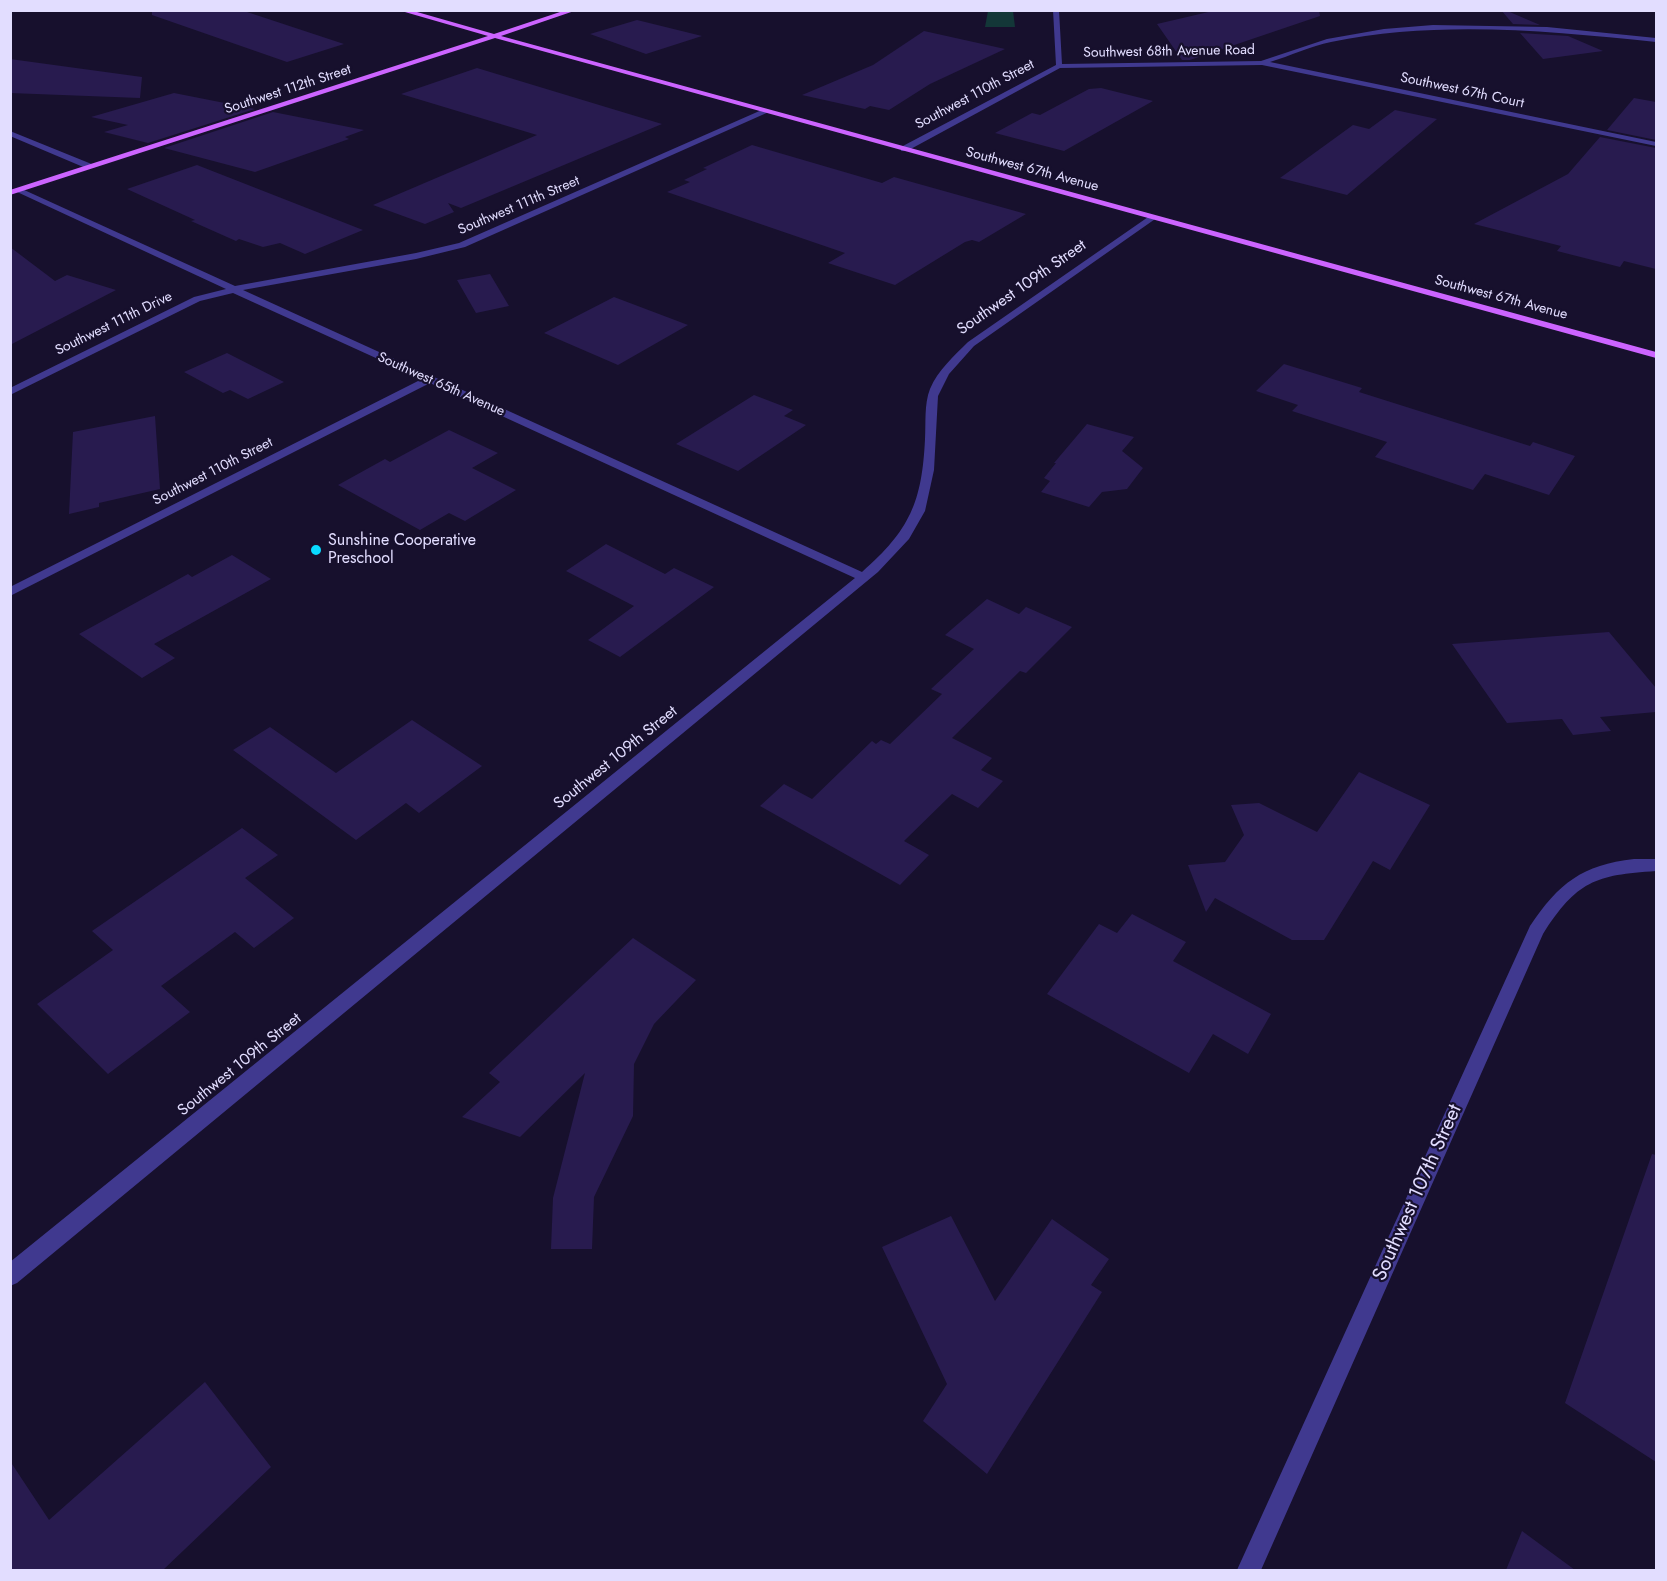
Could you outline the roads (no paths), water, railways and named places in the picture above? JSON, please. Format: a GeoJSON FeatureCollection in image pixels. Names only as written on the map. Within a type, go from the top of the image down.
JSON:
{"type":"FeatureCollection","features":[{"type":"Feature","properties":{"kind":"main road","name":"Southwest 67th Avenue"},"geometry":{"type":"LineString","coordinates":[[401,10],[1656,356]]}},
{"type":"Feature","properties":{"kind":"main road","name":"Southwest 112th Street"},"geometry":{"type":"LineString","coordinates":[[15,192],[574,10]]}},
{"type":"Feature","properties":{"kind":"street"},"geometry":{"type":"LineString","coordinates":[[1056,10],[1059,66]]}},
{"type":"Feature","properties":{"kind":"street","name":"Southwest 68th Avenue Road"},"geometry":{"type":"LineString","coordinates":[[1059,66],[1262,63],[1315,44],[1383,31],[1467,26],[1564,30],[1656,40]]}},
{"type":"Feature","properties":{"kind":"street","name":"Southwest 67th Court"},"geometry":{"type":"LineString","coordinates":[[1262,63],[1656,144]]}},
{"type":"Feature","properties":{"kind":"street","name":"Southwest 110th Street"},"geometry":{"type":"LineString","coordinates":[[904,148],[1059,66]]}},
{"type":"Feature","properties":{"kind":"street","name":"Southwest 111th Street"},"geometry":{"type":"LineString","coordinates":[[232,289],[462,245],[767,111]]}},
{"type":"Feature","properties":{"kind":"street"},"geometry":{"type":"LineString","coordinates":[[10,133],[91,167]]}},
{"type":"Feature","properties":{"kind":"street","name":"Southwest 65th Avenue"},"geometry":{"type":"LineString","coordinates":[[15,192],[863,577]]}},
{"type":"Feature","properties":{"kind":"street","name":"Southwest 109th Street"},"geometry":{"type":"LineString","coordinates":[[10,1276],[863,577],[894,549],[910,530],[923,500],[929,460],[932,404],[935,390],[951,366],[978,339],[1154,217]]}},
{"type":"Feature","properties":{"kind":"street","name":"Southwest 111th Drive"},"geometry":{"type":"LineString","coordinates":[[10,392],[197,298],[232,289]]}},
{"type":"Feature","properties":{"kind":"street","name":"Southwest 110th Street"},"geometry":{"type":"LineString","coordinates":[[10,592],[430,379]]}},
{"type":"Feature","properties":{"kind":"street","name":"Southwest 107th Street"},"geometry":{"type":"LineString","coordinates":[[1249,1570],[1536,931],[1562,894],[1582,879],[1606,870],[1635,865],[1656,866]]}},
{"type":"Feature","properties":{"kind":"place","name":"Sunshine Cooperative Preschool"},"geometry":{"type":"Point","coordinates":[316,550]}}]}
